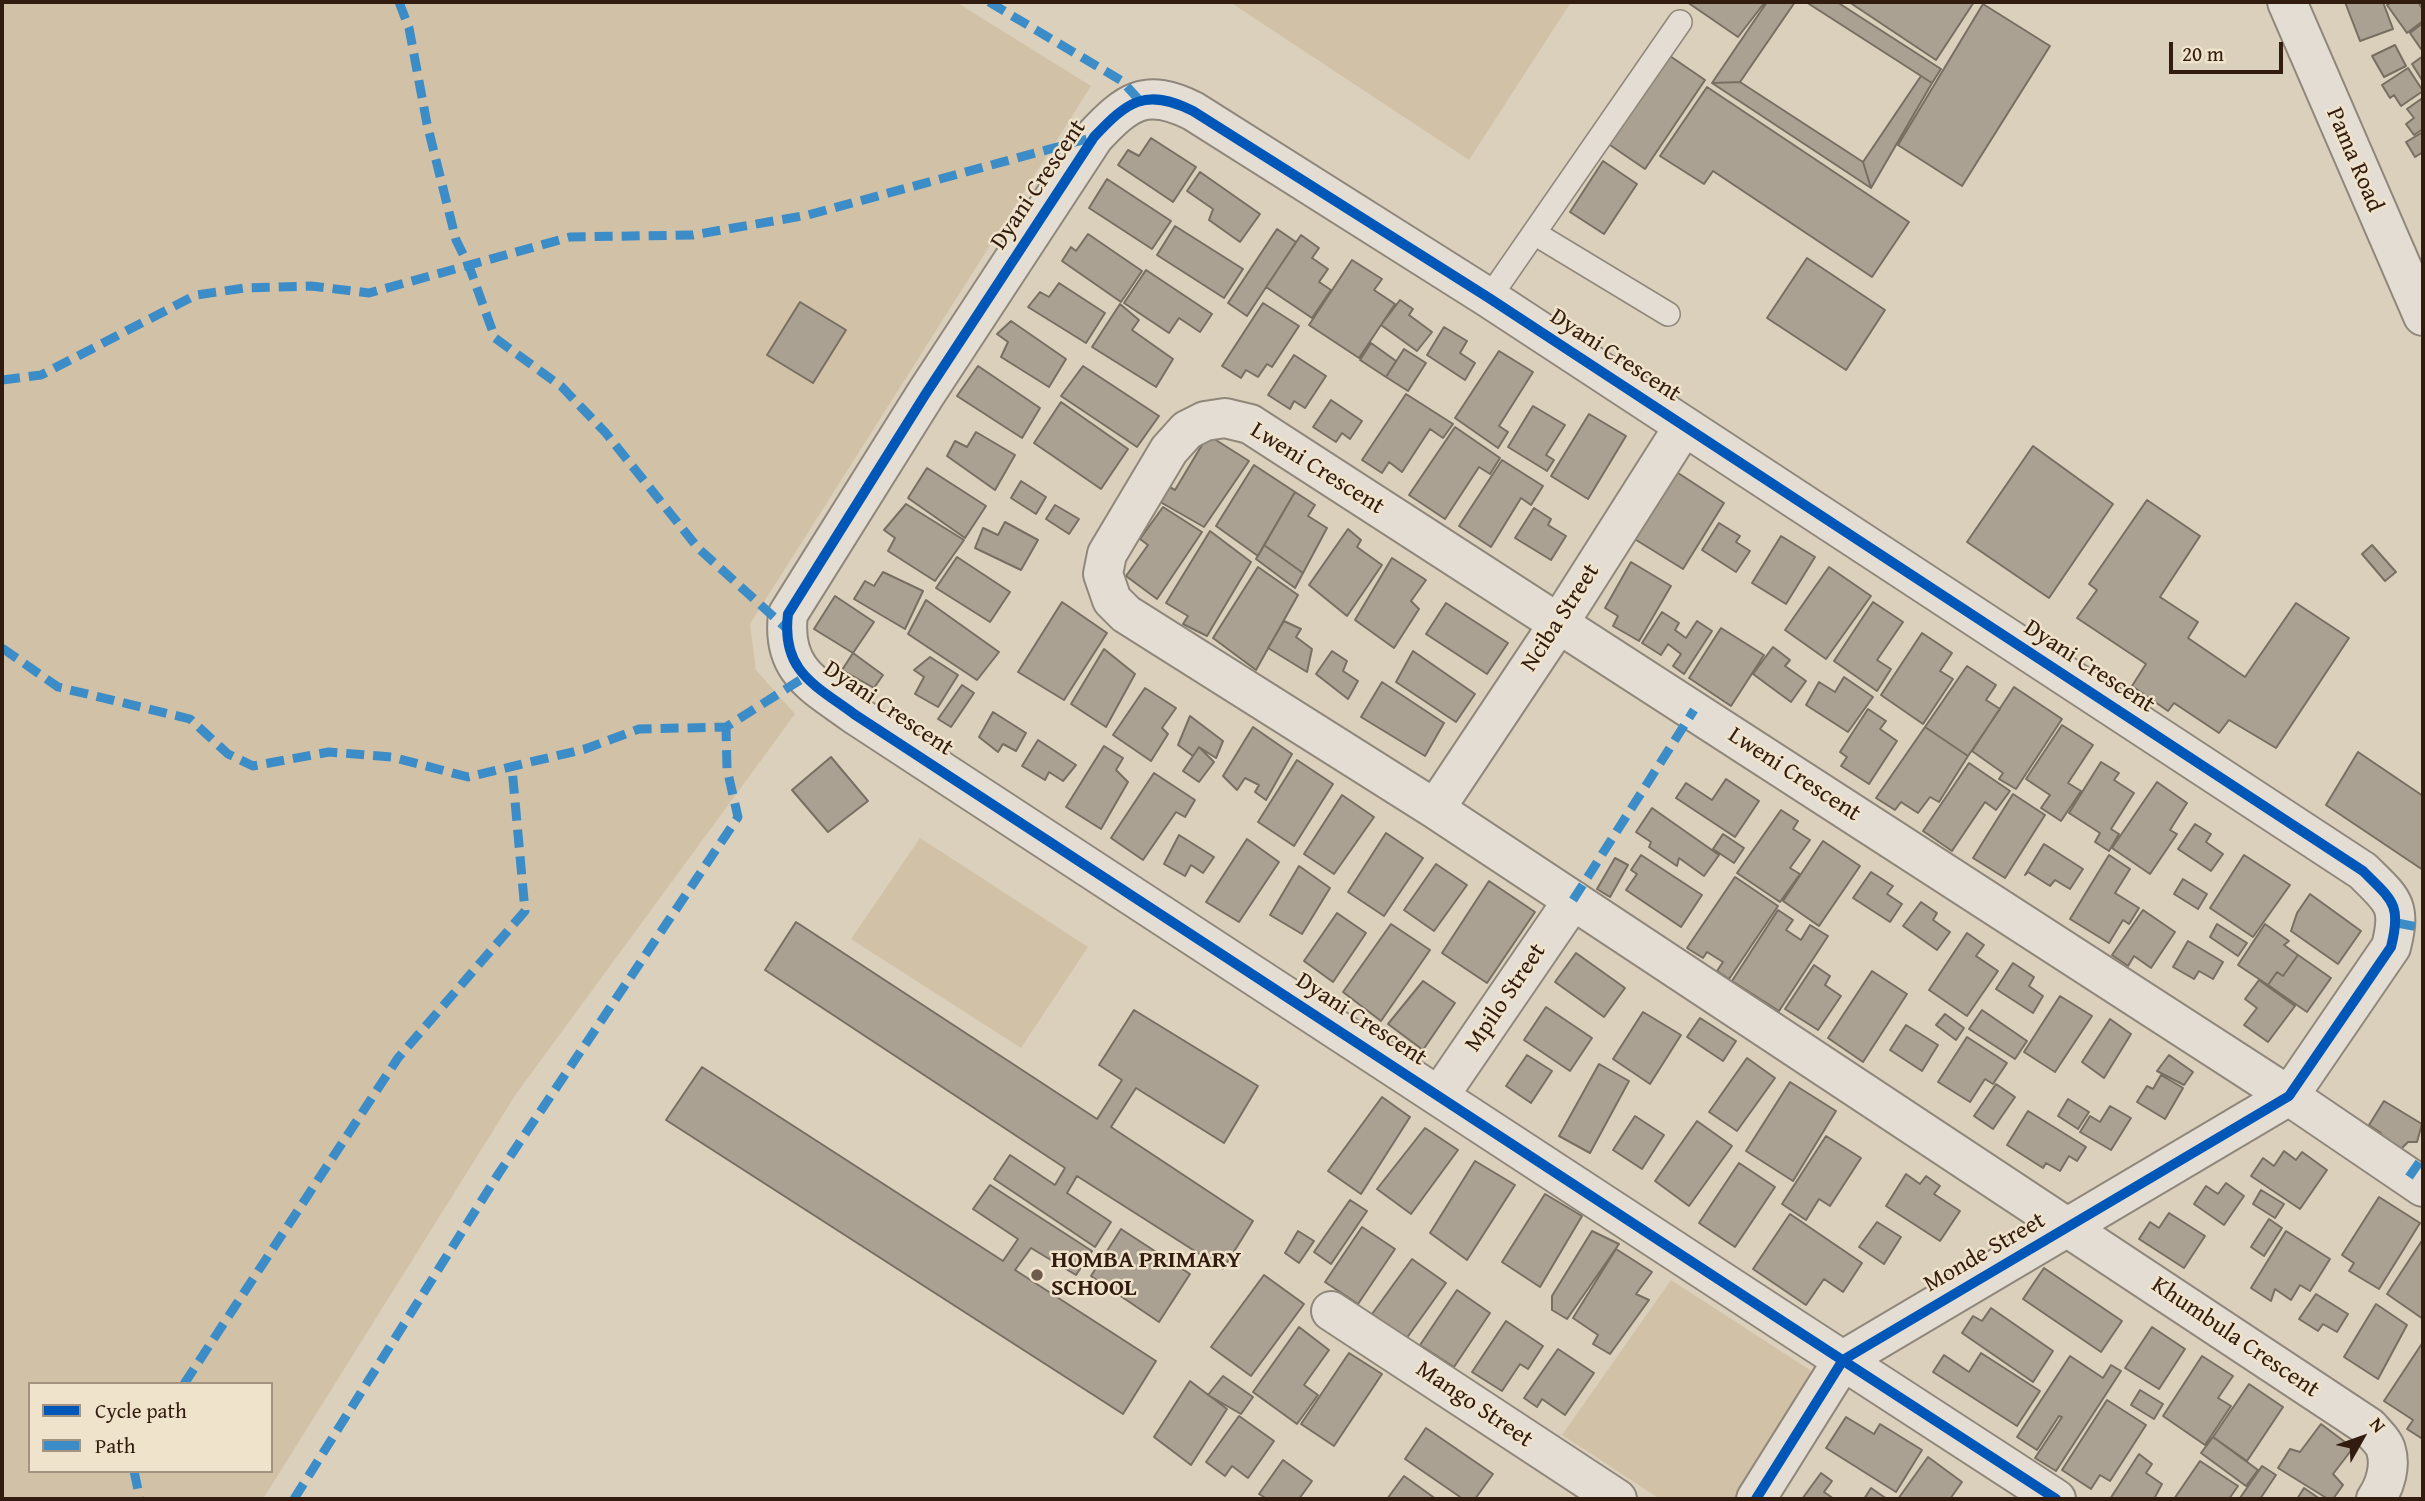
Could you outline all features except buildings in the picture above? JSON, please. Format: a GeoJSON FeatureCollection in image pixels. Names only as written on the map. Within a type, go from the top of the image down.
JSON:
{"type":"FeatureCollection","features":[{"type":"Feature","properties":{"kind":"street","name":"Pama Road"},"geometry":{"type":"LineString","coordinates":[[2287,2],[2423,316]]}},
{"type":"Feature","properties":{"kind":"street","name":"Dyani Crescent"},"geometry":{"type":"LineString","coordinates":[[1843,1360],[855,714],[805,677],[796,667],[789,648],[786,628],[788,614],[925,395],[1094,137],[1117,113],[1128,106],[1140,101],[1168,100],[1193,111],[1489,298],[2363,871],[2391,899],[2397,923],[2391,947],[2289,1096]]}},
{"type":"Feature","properties":{"kind":"street","name":"Lweni Crescent"},"geometry":{"type":"LineString","coordinates":[[2069,1228],[1435,809],[1126,614],[1112,600],[1103,574],[1107,554],[1169,450],[1187,430],[1205,421],[1225,418],[1250,425],[2289,1096],[2423,1187]]}},
{"type":"Feature","properties":{"kind":"street","name":"Nciba Street"},"geometry":{"type":"LineString","coordinates":[[1435,809],[1559,623],[1684,426]]}},
{"type":"Feature","properties":{"kind":"street","name":"Mpilo Street"},"geometry":{"type":"LineString","coordinates":[[1439,1096],[1573,900]]}},
{"type":"Feature","properties":{"kind":"street","name":"Monde Street"},"geometry":{"type":"LineString","coordinates":[[1756,1499],[1843,1360],[2289,1096]]}},
{"type":"Feature","properties":{"kind":"street","name":"Khumbula Crescent"},"geometry":{"type":"LineString","coordinates":[[2069,1228],[2369,1427],[2386,1448],[2388,1468],[2382,1492],[2376,1499]]}},
{"type":"Feature","properties":{"kind":"street","name":"Mango Street"},"geometry":{"type":"LineString","coordinates":[[1331,1311],[1591,1494]]}},
{"type":"Feature","properties":{"kind":"street"},"geometry":{"type":"LineString","coordinates":[[1843,1360],[2056,1499]]}},
{"type":"Feature","properties":{"kind":"lane"},"geometry":{"type":"LineString","coordinates":[[1489,298],[1681,22]]}},
{"type":"Feature","properties":{"kind":"lane"},"geometry":{"type":"LineString","coordinates":[[1534,233],[1668,314]]}},
{"type":"Feature","properties":{"kind":"shaded area"},"geometry":{"type":"Polygon","coordinates":[[[2,2],[956,2],[1091,86],[750,624],[756,670],[795,714],[516,1094],[263,1499],[2,1499],[2,2]]]}},
{"type":"Feature","properties":{"kind":"shaded area"},"geometry":{"type":"Polygon","coordinates":[[[1230,2],[1571,2],[1469,160],[1230,2]]]}},
{"type":"Feature","properties":{"kind":"shaded area"},"geometry":{"type":"Polygon","coordinates":[[[920,838],[1088,947],[1021,1048],[851,939],[920,838]]]}},
{"type":"Feature","properties":{"kind":"shaded area"},"geometry":{"type":"Polygon","coordinates":[[[1671,1280],[1813,1372],[1737,1499],[1660,1499],[1562,1435],[1671,1280]]]}},
{"type":"Feature","properties":{"kind":"marked path"},"geometry":{"type":"LineString","coordinates":[[399,2],[409,28],[427,124],[456,240],[469,266],[495,338],[562,387],[605,432],[698,548],[786,628]]}},
{"type":"Feature","properties":{"kind":"marked path"},"geometry":{"type":"LineString","coordinates":[[989,2],[1122,81],[1140,101]]}},
{"type":"Feature","properties":{"kind":"marked path"},"geometry":{"type":"LineString","coordinates":[[2,380],[41,375],[196,295],[245,288],[311,286],[369,293],[570,237],[693,235],[808,215],[1094,137]]}},
{"type":"Feature","properties":{"kind":"marked path"},"geometry":{"type":"LineString","coordinates":[[2,648],[58,687],[190,719],[228,754],[253,766],[329,752],[392,757],[468,777],[585,749],[639,729],[726,727],[805,677]]}},
{"type":"Feature","properties":{"kind":"marked path"},"geometry":{"type":"LineString","coordinates":[[1573,900],[1694,710]]}},
{"type":"Feature","properties":{"kind":"marked path"},"geometry":{"type":"LineString","coordinates":[[294,1499],[499,1173],[738,817],[727,769],[726,727]]}},
{"type":"Feature","properties":{"kind":"marked path"},"geometry":{"type":"LineString","coordinates":[[185,1382],[398,1058],[525,911],[512,768]]}},
{"type":"Feature","properties":{"kind":"marked path"},"geometry":{"type":"LineString","coordinates":[[2397,923],[2423,928]]}},
{"type":"Feature","properties":{"kind":"marked path"},"geometry":{"type":"LineString","coordinates":[[2409,1177],[2423,1157]]}},
{"type":"Feature","properties":{"kind":"marked path"},"geometry":{"type":"LineString","coordinates":[[134,1473],[140,1499]]}},
{"type":"Feature","properties":{"kind":"cycle path"},"geometry":{"type":"LineString","coordinates":[[1756,1499],[1843,1360],[2289,1096],[2391,947],[2395,921],[2392,904],[2388,896],[2363,871],[1489,298],[1193,111],[1162,100],[1138,102],[1127,107],[1094,137],[925,395],[788,614],[787,633],[796,663],[814,685],[854,714],[1796,1330],[2056,1499]]}},
{"type":"Feature","properties":{"kind":"place","name":"HOMBA PRIMARY SCHOOL"},"geometry":{"type":"Point","coordinates":[1037,1275]}}]}
